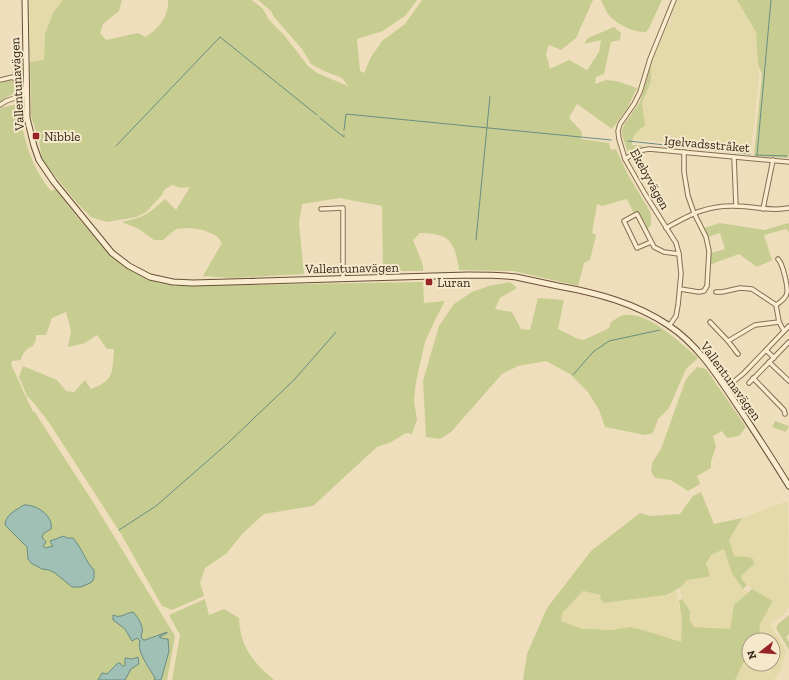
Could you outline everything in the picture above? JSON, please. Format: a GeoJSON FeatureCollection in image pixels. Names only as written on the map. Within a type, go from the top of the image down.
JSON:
{"type":"FeatureCollection","features":[{"type":"Feature","properties":{"kind":"main road","name":"Vallentunavägen"},"geometry":{"type":"LineString","coordinates":[[25,0],[26,94],[29,130],[39,160],[54,182],[112,253],[129,266],[150,277],[173,282],[208,283],[468,275],[515,277],[588,291],[611,298],[644,311],[669,326],[689,343],[703,358],[726,388],[789,486]]}},
{"type":"Feature","properties":{"kind":"street","name":"Ekebyvägen"},"geometry":{"type":"LineString","coordinates":[[669,326],[676,316],[680,289],[679,254],[676,243],[644,194],[625,159],[618,131],[620,124],[634,104],[640,92],[650,59],[674,0]]}},
{"type":"Feature","properties":{"kind":"street"},"geometry":{"type":"LineString","coordinates":[[0,80],[13,77],[26,94],[6,101],[0,105]]}},
{"type":"Feature","properties":{"kind":"street","name":"Igelvadsstråket"},"geometry":{"type":"LineString","coordinates":[[625,159],[638,151],[646,150],[789,162]]}},
{"type":"Feature","properties":{"kind":"street"},"geometry":{"type":"LineString","coordinates":[[680,289],[699,292],[704,291],[707,286],[709,251],[706,237],[694,213],[688,196],[684,172],[684,152]]}},
{"type":"Feature","properties":{"kind":"street"},"geometry":{"type":"LineString","coordinates":[[734,157],[736,206]]}},
{"type":"Feature","properties":{"kind":"street"},"geometry":{"type":"LineString","coordinates":[[764,209],[773,160]]}},
{"type":"Feature","properties":{"kind":"street"},"geometry":{"type":"LineString","coordinates":[[666,228],[694,213],[712,207],[736,206],[764,209],[789,208]]}},
{"type":"Feature","properties":{"kind":"street"},"geometry":{"type":"LineString","coordinates":[[321,209],[343,208],[343,278]]}},
{"type":"Feature","properties":{"kind":"street"},"geometry":{"type":"LineString","coordinates":[[651,242],[637,248],[624,220],[637,214],[654,247],[664,252],[679,254]]}},
{"type":"Feature","properties":{"kind":"street"},"geometry":{"type":"LineString","coordinates":[[776,305],[783,300],[787,293],[782,262],[778,259]]}},
{"type":"Feature","properties":{"kind":"street"},"geometry":{"type":"LineString","coordinates":[[716,292],[740,288],[752,289],[776,305],[779,322],[784,331]]}},
{"type":"Feature","properties":{"kind":"street"},"geometry":{"type":"LineString","coordinates":[[710,322],[738,354]]}},
{"type":"Feature","properties":{"kind":"street"},"geometry":{"type":"LineString","coordinates":[[728,341],[755,325],[779,322]]}},
{"type":"Feature","properties":{"kind":"street"},"geometry":{"type":"LineString","coordinates":[[726,388],[744,373],[789,326]]}},
{"type":"Feature","properties":{"kind":"street"},"geometry":{"type":"LineString","coordinates":[[749,383],[789,342]]}},
{"type":"Feature","properties":{"kind":"street"},"geometry":{"type":"LineString","coordinates":[[766,350],[774,358]]}},
{"type":"Feature","properties":{"kind":"street"},"geometry":{"type":"LineString","coordinates":[[770,362],[789,381]]}},
{"type":"Feature","properties":{"kind":"street"},"geometry":{"type":"LineString","coordinates":[[753,378],[784,410],[785,414]]}},
{"type":"Feature","properties":{"kind":"shaded area"},"geometry":{"type":"Polygon","coordinates":[[[29,0],[63,0],[53,13],[45,34],[44,60],[30,62],[29,0]]]}},
{"type":"Feature","properties":{"kind":"shaded area"},"geometry":{"type":"Polygon","coordinates":[[[678,0],[737,0],[756,32],[759,76],[751,148],[733,148],[632,139],[638,129],[645,126],[642,103],[651,81],[651,65],[668,24],[671,21],[671,15],[678,0]]]}},
{"type":"Feature","properties":{"kind":"shaded area"},"geometry":{"type":"Polygon","coordinates":[[[788,501],[789,607],[783,615],[773,622],[771,626],[775,632],[759,632],[759,624],[773,601],[752,589],[742,580],[741,576],[751,567],[749,557],[734,556],[729,540],[742,518],[788,501]]]}},
{"type":"Feature","properties":{"kind":"shaded area"},"geometry":{"type":"Polygon","coordinates":[[[724,549],[732,574],[740,586],[748,593],[734,605],[730,629],[694,628],[690,621],[690,611],[682,599],[680,591],[681,587],[687,580],[708,577],[710,575],[706,564],[711,555],[724,549]]]}},
{"type":"Feature","properties":{"kind":"shaded area"},"geometry":{"type":"Polygon","coordinates":[[[676,589],[682,620],[681,643],[630,627],[612,630],[582,629],[561,621],[563,612],[583,591],[601,595],[604,603],[666,595],[676,589]]]}},
{"type":"Feature","properties":{"kind":"shaded area"},"geometry":{"type":"Polygon","coordinates":[[[781,641],[786,653],[781,668],[781,641]]]}},
{"type":"Feature","properties":{"kind":"shaded area"},"geometry":{"type":"Polygon","coordinates":[[[741,668],[741,672],[779,672],[774,680],[735,680],[741,668]]]}},
{"type":"Feature","properties":{"kind":"green space"},"geometry":{"type":"Polygon","coordinates":[[[63,0],[122,0],[119,11],[103,24],[100,33],[106,40],[138,33],[145,37],[162,22],[167,12],[168,0],[252,0],[263,9],[269,20],[284,35],[308,66],[317,73],[348,86],[342,78],[311,64],[302,49],[274,17],[271,11],[258,0],[417,0],[406,15],[383,31],[357,39],[360,71],[364,73],[371,57],[382,41],[405,24],[422,0],[593,0],[576,38],[561,50],[549,45],[546,54],[550,69],[569,60],[587,70],[599,52],[601,40],[584,44],[588,38],[614,27],[621,33],[620,40],[611,42],[604,74],[596,77],[595,84],[606,80],[616,81],[637,88],[628,107],[612,129],[577,104],[569,118],[582,132],[581,139],[609,143],[611,150],[616,149],[627,173],[651,213],[651,225],[647,230],[638,212],[634,214],[627,199],[602,206],[597,204],[592,233],[596,235],[590,260],[584,263],[578,286],[514,271],[459,270],[453,246],[444,237],[430,233],[420,233],[413,240],[423,265],[423,271],[388,271],[383,273],[382,206],[340,198],[302,204],[299,223],[304,274],[232,278],[203,276],[222,243],[217,236],[203,230],[190,228],[176,229],[163,240],[154,240],[139,229],[122,222],[136,218],[146,214],[165,199],[176,210],[190,187],[181,188],[172,185],[164,190],[162,195],[146,212],[137,217],[107,222],[91,217],[77,203],[42,160],[39,140],[31,116],[30,62],[44,60],[45,34],[53,13],[63,0]]]}},
{"type":"Feature","properties":{"kind":"green space"},"geometry":{"type":"Polygon","coordinates":[[[601,0],[662,0],[649,28],[646,32],[642,32],[628,28],[616,22],[609,15],[601,0]]]}},
{"type":"Feature","properties":{"kind":"green space"},"geometry":{"type":"Polygon","coordinates":[[[737,0],[789,0],[788,158],[754,156],[762,74],[758,65],[756,32],[737,0]]]}},
{"type":"Feature","properties":{"kind":"green space"},"geometry":{"type":"Polygon","coordinates":[[[651,65],[651,81],[642,103],[645,126],[640,129],[632,142],[632,145],[644,146],[628,153],[622,135],[622,130],[625,123],[640,102],[651,65]]]}},
{"type":"Feature","properties":{"kind":"green space"},"geometry":{"type":"Polygon","coordinates":[[[24,66],[23,88],[12,72],[24,66]]]}},
{"type":"Feature","properties":{"kind":"green space"},"geometry":{"type":"Polygon","coordinates":[[[10,80],[20,92],[0,101],[0,83],[10,80]]]}},
{"type":"Feature","properties":{"kind":"green space"},"geometry":{"type":"Polygon","coordinates":[[[17,104],[32,160],[37,171],[51,191],[55,189],[86,227],[120,262],[148,279],[174,286],[423,282],[424,303],[445,301],[425,342],[416,382],[414,400],[417,420],[412,434],[406,433],[391,442],[377,447],[313,506],[264,514],[242,534],[227,553],[205,568],[200,583],[204,596],[172,610],[162,606],[121,534],[50,424],[27,396],[19,377],[23,366],[57,380],[66,391],[74,392],[85,380],[91,389],[99,386],[111,374],[114,349],[107,349],[97,335],[85,343],[68,347],[71,331],[66,312],[52,318],[46,335],[36,335],[36,340],[33,346],[25,351],[21,360],[12,361],[11,364],[33,412],[34,411],[93,502],[175,636],[167,680],[0,680],[0,110],[1,108],[17,104]]]}},
{"type":"Feature","properties":{"kind":"green space"},"geometry":{"type":"Polygon","coordinates":[[[720,223],[764,230],[789,223],[789,232],[786,229],[764,235],[772,260],[757,267],[739,254],[709,265],[711,253],[725,249],[720,233],[708,237],[704,228],[720,223]]]}},
{"type":"Feature","properties":{"kind":"green space"},"geometry":{"type":"Polygon","coordinates":[[[510,282],[517,288],[500,298],[495,309],[512,312],[521,329],[530,330],[538,298],[564,300],[558,329],[576,338],[584,340],[609,328],[611,322],[623,315],[634,315],[654,323],[697,357],[697,359],[686,369],[669,408],[658,419],[653,433],[645,435],[605,427],[599,410],[588,392],[570,374],[546,361],[518,366],[502,374],[451,432],[440,439],[426,437],[423,381],[439,326],[454,304],[472,292],[489,286],[510,282]]]}},
{"type":"Feature","properties":{"kind":"green space"},"geometry":{"type":"Polygon","coordinates":[[[697,367],[706,369],[746,427],[739,436],[727,438],[722,431],[713,436],[716,447],[711,461],[711,468],[697,476],[700,484],[688,491],[671,480],[655,478],[651,471],[652,463],[661,449],[686,379],[697,367]]]}},
{"type":"Feature","properties":{"kind":"green space"},"geometry":{"type":"Polygon","coordinates":[[[775,421],[789,426],[786,432],[772,427],[775,421]]]}},
{"type":"Feature","properties":{"kind":"green space"},"geometry":{"type":"Polygon","coordinates":[[[701,492],[714,524],[742,518],[729,540],[734,556],[749,557],[753,559],[754,564],[741,576],[742,580],[747,585],[743,589],[732,574],[724,549],[711,555],[706,564],[710,575],[708,577],[687,580],[681,587],[666,595],[603,603],[600,598],[601,595],[583,591],[563,612],[561,621],[582,629],[612,630],[630,627],[681,642],[682,620],[679,600],[682,599],[690,611],[690,621],[694,627],[730,629],[734,605],[752,589],[773,601],[760,624],[759,632],[741,632],[741,668],[735,680],[523,680],[527,654],[547,608],[591,551],[640,513],[650,516],[680,514],[693,496],[701,492]]]}},
{"type":"Feature","properties":{"kind":"green space"},"geometry":{"type":"Polygon","coordinates":[[[205,599],[209,615],[224,609],[239,618],[245,646],[254,660],[274,680],[172,680],[180,635],[169,615],[205,599]]]}},
{"type":"Feature","properties":{"kind":"green space"},"geometry":{"type":"Polygon","coordinates":[[[789,615],[789,634],[786,637],[789,642],[789,650],[781,636],[781,632],[778,632],[776,628],[778,624],[789,615]]]}},
{"type":"Feature","properties":{"kind":"water"},"geometry":{"type":"Polygon","coordinates":[[[24,505],[34,506],[47,515],[50,520],[51,529],[44,533],[42,537],[46,542],[43,546],[46,548],[53,546],[50,541],[64,536],[67,538],[73,538],[94,570],[94,578],[92,582],[81,587],[72,587],[55,573],[42,569],[31,563],[28,559],[27,547],[5,525],[7,518],[14,511],[24,505]]]}},
{"type":"Feature","properties":{"kind":"water"},"geometry":{"type":"Polygon","coordinates":[[[133,612],[141,623],[141,636],[143,640],[167,632],[159,637],[168,639],[169,651],[161,680],[154,680],[155,678],[140,650],[140,641],[137,638],[132,641],[125,629],[113,620],[113,615],[121,616],[133,612]]]}},
{"type":"Feature","properties":{"kind":"water"},"geometry":{"type":"Polygon","coordinates":[[[138,657],[139,664],[131,669],[125,680],[98,680],[102,673],[107,674],[118,663],[124,666],[125,658],[132,659],[138,657]]]}},
{"type":"Feature","properties":{"kind":"waterway"},"geometry":{"type":"LineString","coordinates":[[757,155],[771,0]]}},
{"type":"Feature","properties":{"kind":"waterway"},"geometry":{"type":"LineString","coordinates":[[116,146],[220,37],[317,115]]}},
{"type":"Feature","properties":{"kind":"waterway"},"geometry":{"type":"LineString","coordinates":[[476,240],[490,96]]}},
{"type":"Feature","properties":{"kind":"waterway"},"geometry":{"type":"LineString","coordinates":[[344,130],[346,114],[611,140]]}},
{"type":"Feature","properties":{"kind":"waterway"},"geometry":{"type":"LineString","coordinates":[[320,118],[344,137],[344,135]]}},
{"type":"Feature","properties":{"kind":"waterway"},"geometry":{"type":"LineString","coordinates":[[628,141],[750,154]]}},
{"type":"Feature","properties":{"kind":"waterway"},"geometry":{"type":"LineString","coordinates":[[756,155],[787,156]]}},
{"type":"Feature","properties":{"kind":"waterway"},"geometry":{"type":"LineString","coordinates":[[573,375],[593,352],[609,341],[660,330]]}},
{"type":"Feature","properties":{"kind":"waterway"},"geometry":{"type":"LineString","coordinates":[[119,530],[156,506],[228,443],[294,380],[336,332]]}},
{"type":"Feature","properties":{"kind":"place","name":"Nibble"},"geometry":{"type":"Point","coordinates":[36,136]}},
{"type":"Feature","properties":{"kind":"place","name":"Luran"},"geometry":{"type":"Point","coordinates":[429,282]}}]}
